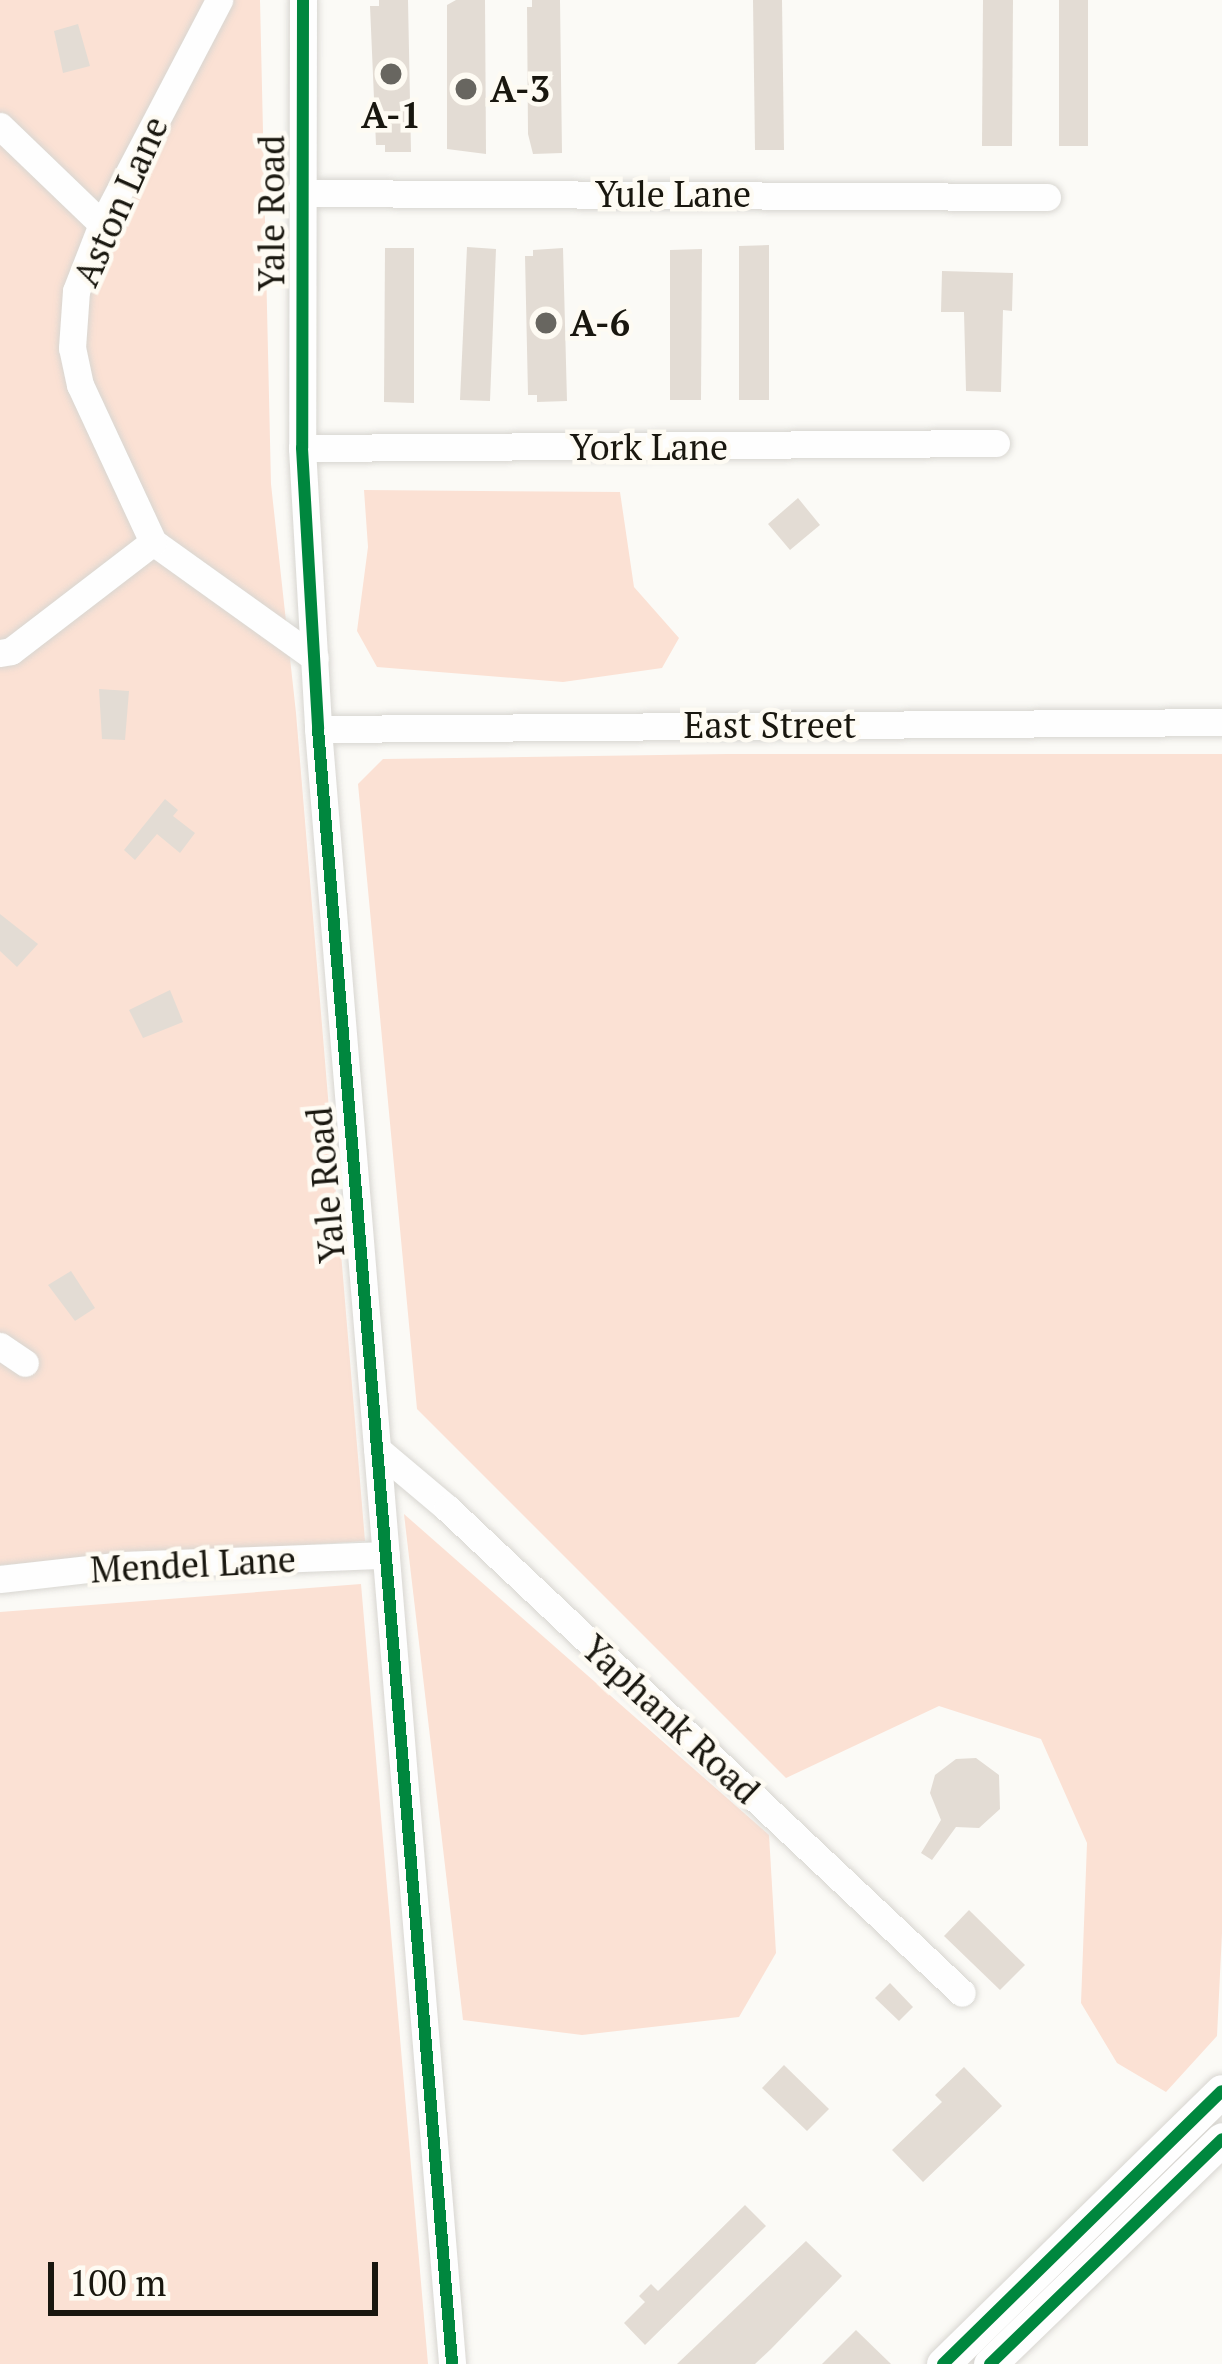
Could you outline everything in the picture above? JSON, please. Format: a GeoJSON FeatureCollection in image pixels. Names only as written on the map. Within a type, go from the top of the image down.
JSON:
{"type":"FeatureCollection","features":[{"type":"Feature","properties":{"kind":"street","name":"Aston Lane"},"geometry":{"type":"LineString","coordinates":[[219,0],[102,224],[76,291],[72,348],[80,385],[153,542],[315,658]]}},
{"type":"Feature","properties":{"kind":"street","name":"Yale Road"},"geometry":{"type":"LineString","coordinates":[[303,0],[302,448],[318,729],[452,2364]]}},
{"type":"Feature","properties":{"kind":"street"},"geometry":{"type":"LineString","coordinates":[[0,125],[102,224]]}},
{"type":"Feature","properties":{"kind":"street","name":"Yule Lane"},"geometry":{"type":"LineString","coordinates":[[299,193],[1047,197]]}},
{"type":"Feature","properties":{"kind":"street","name":"York Lane"},"geometry":{"type":"LineString","coordinates":[[302,448],[996,443]]}},
{"type":"Feature","properties":{"kind":"street"},"geometry":{"type":"LineString","coordinates":[[0,653],[11,651],[153,542]]}},
{"type":"Feature","properties":{"kind":"street","name":"East Street"},"geometry":{"type":"LineString","coordinates":[[318,729],[1222,722]]}},
{"type":"Feature","properties":{"kind":"street"},"geometry":{"type":"LineString","coordinates":[[0,1346],[25,1363]]}},
{"type":"Feature","properties":{"kind":"street","name":"Yaphank Road"},"geometry":{"type":"LineString","coordinates":[[377,1449],[448,1508],[962,1993]]}},
{"type":"Feature","properties":{"kind":"street","name":"Mendel Lane"},"geometry":{"type":"LineString","coordinates":[[0,1579],[122,1565],[386,1555]]}},
{"type":"Feature","properties":{"kind":"street"},"geometry":{"type":"LineString","coordinates":[[943,2364],[1222,2091]]}},
{"type":"Feature","properties":{"kind":"street"},"geometry":{"type":"LineString","coordinates":[[990,2364],[1222,2139]]}},
{"type":"Feature","properties":{"kind":"shaded area"},"geometry":{"type":"Polygon","coordinates":[[[0,0],[260,0],[271,484],[296,713],[365,1541],[0,1565],[0,0]]]}},
{"type":"Feature","properties":{"kind":"shaded area"},"geometry":{"type":"Polygon","coordinates":[[[364,490],[620,492],[634,587],[679,638],[662,668],[563,682],[377,667],[357,631],[368,547],[364,490]]]}},
{"type":"Feature","properties":{"kind":"shaded area"},"geometry":{"type":"Polygon","coordinates":[[[1222,754],[1222,1933],[1217,2036],[1166,2092],[1117,2063],[1081,2003],[1087,1843],[1041,1739],[939,1706],[786,1778],[417,1409],[358,784],[383,759],[1222,754]]]}},
{"type":"Feature","properties":{"kind":"shaded area"},"geometry":{"type":"Polygon","coordinates":[[[404,1514],[769,1835],[776,1953],[739,2017],[582,2035],[463,2020],[404,1514]]]}},
{"type":"Feature","properties":{"kind":"shaded area"},"geometry":{"type":"Polygon","coordinates":[[[361,1584],[428,2364],[0,2364],[0,1612],[361,1584]]]}},
{"type":"Feature","properties":{"kind":"building","name":"A-1"},"geometry":{"type":"Polygon","coordinates":[[[379,0],[408,0],[411,152],[385,152],[385,145],[376,145],[370,6],[379,6],[379,0]]]}},
{"type":"Feature","properties":{"kind":"building","name":"A-3"},"geometry":{"type":"Polygon","coordinates":[[[456,0],[485,0],[486,154],[447,149],[447,5],[456,0]]]}},
{"type":"Feature","properties":{"kind":"building"},"geometry":{"type":"Polygon","coordinates":[[[532,0],[560,0],[562,153],[533,154],[528,134],[527,7],[532,7],[532,0]]]}},
{"type":"Feature","properties":{"kind":"building"},"geometry":{"type":"Polygon","coordinates":[[[753,0],[782,0],[784,150],[755,150],[753,0]]]}},
{"type":"Feature","properties":{"kind":"building"},"geometry":{"type":"Polygon","coordinates":[[[983,0],[1013,0],[1012,146],[982,146],[983,0]]]}},
{"type":"Feature","properties":{"kind":"building"},"geometry":{"type":"Polygon","coordinates":[[[1059,0],[1088,0],[1088,146],[1059,146],[1059,0]]]}},
{"type":"Feature","properties":{"kind":"building"},"geometry":{"type":"Polygon","coordinates":[[[78,24],[90,66],[63,73],[54,31],[78,24]]]}},
{"type":"Feature","properties":{"kind":"building"},"geometry":{"type":"Polygon","coordinates":[[[769,245],[769,400],[739,400],[739,246],[769,245]]]}},
{"type":"Feature","properties":{"kind":"building"},"geometry":{"type":"Polygon","coordinates":[[[467,247],[496,249],[490,401],[460,400],[467,247]]]}},
{"type":"Feature","properties":{"kind":"building"},"geometry":{"type":"Polygon","coordinates":[[[385,248],[414,248],[414,403],[384,402],[385,248]]]}},
{"type":"Feature","properties":{"kind":"building","name":"A-6"},"geometry":{"type":"Polygon","coordinates":[[[563,248],[567,401],[537,402],[537,395],[528,395],[525,256],[533,256],[533,250],[563,248]]]}},
{"type":"Feature","properties":{"kind":"building"},"geometry":{"type":"Polygon","coordinates":[[[702,249],[701,400],[670,400],[670,250],[702,249]]]}},
{"type":"Feature","properties":{"kind":"building"},"geometry":{"type":"Polygon","coordinates":[[[942,271],[1013,273],[1012,311],[1003,310],[1001,392],[966,391],[964,312],[941,312],[942,271]]]}},
{"type":"Feature","properties":{"kind":"building"},"geometry":{"type":"Polygon","coordinates":[[[798,498],[820,525],[790,550],[768,524],[798,498]]]}},
{"type":"Feature","properties":{"kind":"building"},"geometry":{"type":"Polygon","coordinates":[[[99,689],[129,691],[125,740],[102,739],[99,689]]]}},
{"type":"Feature","properties":{"kind":"building"},"geometry":{"type":"Polygon","coordinates":[[[165,799],[178,810],[173,816],[195,833],[180,853],[157,834],[135,860],[124,850],[165,799]]]}},
{"type":"Feature","properties":{"kind":"building"},"geometry":{"type":"Polygon","coordinates":[[[0,914],[38,944],[17,967],[0,951],[0,914]]]}},
{"type":"Feature","properties":{"kind":"building"},"geometry":{"type":"Polygon","coordinates":[[[170,990],[183,1022],[143,1038],[129,1010],[170,990]]]}},
{"type":"Feature","properties":{"kind":"building"},"geometry":{"type":"Polygon","coordinates":[[[71,1271],[95,1308],[75,1321],[48,1285],[71,1271]]]}},
{"type":"Feature","properties":{"kind":"building"},"geometry":{"type":"Polygon","coordinates":[[[976,1758],[999,1775],[1000,1809],[979,1828],[956,1827],[932,1860],[921,1853],[941,1820],[930,1793],[935,1775],[956,1759],[976,1758]]]}},
{"type":"Feature","properties":{"kind":"building"},"geometry":{"type":"Polygon","coordinates":[[[969,1910],[1025,1965],[1000,1990],[944,1936],[969,1910]]]}},
{"type":"Feature","properties":{"kind":"building"},"geometry":{"type":"Polygon","coordinates":[[[890,1983],[913,2007],[899,2021],[875,1998],[890,1983]]]}},
{"type":"Feature","properties":{"kind":"building"},"geometry":{"type":"Polygon","coordinates":[[[784,2065],[829,2109],[807,2131],[762,2088],[784,2065]]]}},
{"type":"Feature","properties":{"kind":"building"},"geometry":{"type":"Polygon","coordinates":[[[964,2067],[1002,2106],[923,2182],[892,2150],[942,2102],[935,2095],[964,2067]]]}},
{"type":"Feature","properties":{"kind":"building"},"geometry":{"type":"Polygon","coordinates":[[[745,2205],[766,2226],[645,2345],[624,2323],[645,2302],[639,2296],[651,2284],[658,2291],[745,2205]]]}},
{"type":"Feature","properties":{"kind":"building"},"geometry":{"type":"Polygon","coordinates":[[[806,2241],[842,2276],[771,2349],[755,2364],[677,2364],[806,2241]]]}},
{"type":"Feature","properties":{"kind":"building"},"geometry":{"type":"Polygon","coordinates":[[[856,2330],[891,2364],[822,2364],[856,2330]]]}},
{"type":"Feature","properties":{"kind":"cycle path"},"geometry":{"type":"LineString","coordinates":[[303,0],[302,448],[318,729],[452,2364]]}},
{"type":"Feature","properties":{"kind":"cycle path"},"geometry":{"type":"LineString","coordinates":[[943,2364],[1222,2091]]}},
{"type":"Feature","properties":{"kind":"cycle path"},"geometry":{"type":"LineString","coordinates":[[990,2364],[1222,2139]]}},
{"type":"Feature","properties":{"kind":"place","name":"A-1"},"geometry":{"type":"Point","coordinates":[391,74]}},
{"type":"Feature","properties":{"kind":"place","name":"A-3"},"geometry":{"type":"Point","coordinates":[466,89]}},
{"type":"Feature","properties":{"kind":"place","name":"A-6"},"geometry":{"type":"Point","coordinates":[546,323]}}]}
